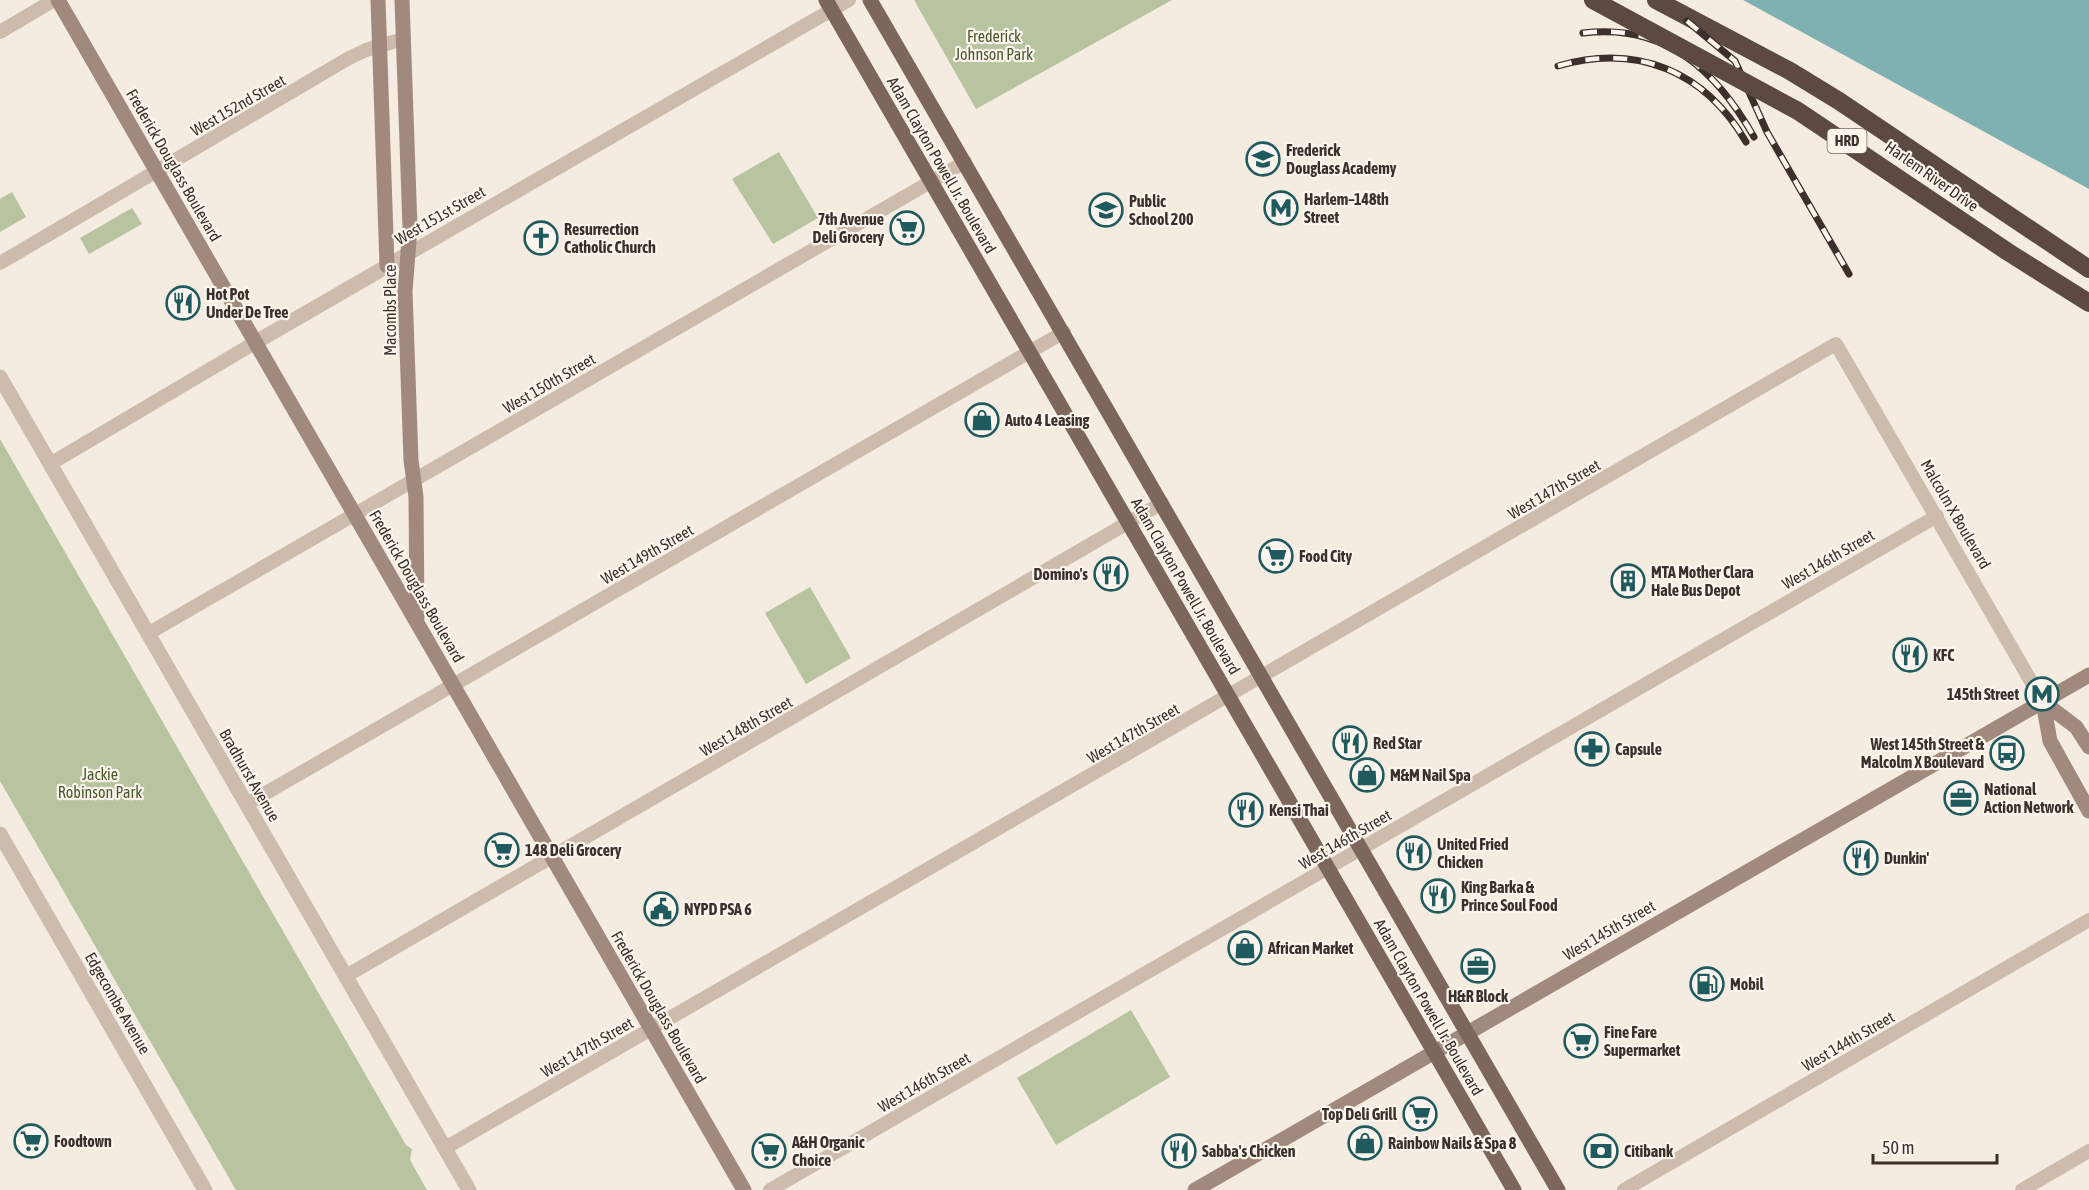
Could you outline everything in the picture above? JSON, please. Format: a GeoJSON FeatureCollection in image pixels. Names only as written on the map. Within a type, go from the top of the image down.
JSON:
{"type":"FeatureCollection","features":[{"type":"Feature","properties":{"kind":"highway","name":"Harlem River Drive"},"geometry":{"type":"LineString","coordinates":[[1593,0],[1798,111],[2008,252],[2089,303]]}},
{"type":"Feature","properties":{"kind":"highway","name":"Harlem River Drive"},"geometry":{"type":"LineString","coordinates":[[1656,0],[1790,71],[1839,101],[2089,269]]}},
{"type":"Feature","properties":{"kind":"main road","name":"Frederick Douglass Boulevard"},"geometry":{"type":"LineString","coordinates":[[56,0],[256,342],[744,1190]]}},
{"type":"Feature","properties":{"kind":"main road","name":"Macombs Place"},"geometry":{"type":"LineString","coordinates":[[378,0],[387,266]]}},
{"type":"Feature","properties":{"kind":"main road","name":"Macombs Place"},"geometry":{"type":"LineString","coordinates":[[402,0],[410,228],[405,291],[411,460],[414,480],[417,621]]}},
{"type":"Feature","properties":{"kind":"main road","name":"Adam Clayton Powell Jr. Boulevard"},"geometry":{"type":"LineString","coordinates":[[870,0],[1558,1190]]}},
{"type":"Feature","properties":{"kind":"main road","name":"Adam Clayton Powell Jr. Boulevard"},"geometry":{"type":"LineString","coordinates":[[829,5],[1514,1190]]}},
{"type":"Feature","properties":{"kind":"main road","name":"West 145th Street"},"geometry":{"type":"LineString","coordinates":[[1195,1190],[2089,675]]}},
{"type":"Feature","properties":{"kind":"main road","name":"Malcolm X Boulevard"},"geometry":{"type":"LineString","coordinates":[[2043,702],[2076,727],[2089,747]]}},
{"type":"Feature","properties":{"kind":"main road","name":"Malcolm X Boulevard"},"geometry":{"type":"LineString","coordinates":[[2043,702],[2050,741],[2089,811]]}},
{"type":"Feature","properties":{"kind":"street"},"geometry":{"type":"LineString","coordinates":[[0,32],[56,0]]}},
{"type":"Feature","properties":{"kind":"street","name":"West 151st Street"},"geometry":{"type":"LineString","coordinates":[[50,464],[829,5],[849,0]]}},
{"type":"Feature","properties":{"kind":"street","name":"West 152nd Street"},"geometry":{"type":"LineString","coordinates":[[0,263],[349,58],[380,45],[403,39]]}},
{"type":"Feature","properties":{"kind":"street","name":"West 150th Street"},"geometry":{"type":"LineString","coordinates":[[149,633],[965,162]]}},
{"type":"Feature","properties":{"kind":"street","name":"West 149th Street"},"geometry":{"type":"LineString","coordinates":[[247,804],[1064,332]]}},
{"type":"Feature","properties":{"kind":"street","name":"Malcolm X Boulevard"},"geometry":{"type":"LineString","coordinates":[[1836,344],[2043,702]]}},
{"type":"Feature","properties":{"kind":"street","name":"West 147th Street"},"geometry":{"type":"LineString","coordinates":[[445,1148],[1836,344]]}},
{"type":"Feature","properties":{"kind":"street","name":"Bradhurst Avenue"},"geometry":{"type":"LineString","coordinates":[[0,378],[469,1190]]}},
{"type":"Feature","properties":{"kind":"street","name":"West 148th Street"},"geometry":{"type":"LineString","coordinates":[[346,976],[1162,503]]}},
{"type":"Feature","properties":{"kind":"street","name":"West 146th Street"},"geometry":{"type":"LineString","coordinates":[[770,1190],[1937,516]]}},
{"type":"Feature","properties":{"kind":"street","name":"Edgecombe Avenue"},"geometry":{"type":"LineString","coordinates":[[0,834],[205,1190]]}},
{"type":"Feature","properties":{"kind":"street","name":"West 144th Street"},"geometry":{"type":"LineString","coordinates":[[1624,1190],[2089,920]]}},
{"type":"Feature","properties":{"kind":"street"},"geometry":{"type":"LineString","coordinates":[[2022,1190],[2089,1151]]}},
{"type":"Feature","properties":{"kind":"green space","name":"Frederick Johnson Park"},"geometry":{"type":"Polygon","coordinates":[[[914,0],[1172,0],[976,109],[914,0]]]}},
{"type":"Feature","properties":{"kind":"green space"},"geometry":{"type":"Polygon","coordinates":[[[779,152],[818,218],[773,244],[732,179],[779,152]]]}},
{"type":"Feature","properties":{"kind":"green space"},"geometry":{"type":"Polygon","coordinates":[[[12,192],[26,217],[0,232],[0,199],[12,192]]]}},
{"type":"Feature","properties":{"kind":"green space"},"geometry":{"type":"Polygon","coordinates":[[[132,208],[142,224],[89,254],[80,238],[132,208]]]}},
{"type":"Feature","properties":{"kind":"green space","name":"Jackie Robinson Park"},"geometry":{"type":"Polygon","coordinates":[[[0,439],[406,1145],[412,1149],[410,1160],[427,1190],[236,1190],[0,781],[0,439]]]}},
{"type":"Feature","properties":{"kind":"green space"},"geometry":{"type":"Polygon","coordinates":[[[810,587],[851,658],[806,684],[765,613],[810,587]]]}},
{"type":"Feature","properties":{"kind":"green space"},"geometry":{"type":"Polygon","coordinates":[[[1131,1010],[1170,1077],[1056,1145],[1017,1078],[1131,1010]]]}},
{"type":"Feature","properties":{"kind":"water"},"geometry":{"type":"Polygon","coordinates":[[[1743,0],[2089,0],[2089,189],[1743,0]]]}},
{"type":"Feature","properties":{"kind":"railway"},"geometry":{"type":"LineString","coordinates":[[1687,21],[1735,61],[1767,132],[1849,274]]}},
{"type":"Feature","properties":{"kind":"railway"},"geometry":{"type":"LineString","coordinates":[[1583,33],[1612,32],[1639,36],[1663,44],[1685,56],[1723,91],[1754,137]]}},
{"type":"Feature","properties":{"kind":"railway"},"geometry":{"type":"LineString","coordinates":[[1558,66],[1587,60],[1615,58],[1641,61],[1666,69],[1689,81],[1710,97],[1729,117],[1746,142]]}},
{"type":"Feature","properties":{"kind":"place","name":"Frederick Douglass Academy"},"geometry":{"type":"Point","coordinates":[1263,159]}},
{"type":"Feature","properties":{"kind":"place","name":"Harlem–148th Street"},"geometry":{"type":"Point","coordinates":[1281,208]}},
{"type":"Feature","properties":{"kind":"place","name":"Public School 200"},"geometry":{"type":"Point","coordinates":[1106,210]}},
{"type":"Feature","properties":{"kind":"place","name":"7th Avenue Deli Grocery"},"geometry":{"type":"Point","coordinates":[907,228]}},
{"type":"Feature","properties":{"kind":"place","name":"Resurrection Catholic Church"},"geometry":{"type":"Point","coordinates":[541,238]}},
{"type":"Feature","properties":{"kind":"place","name":"Hot Pot Under De Tree"},"geometry":{"type":"Point","coordinates":[183,303]}},
{"type":"Feature","properties":{"kind":"place","name":"Auto 4 Leasing"},"geometry":{"type":"Point","coordinates":[982,420]}},
{"type":"Feature","properties":{"kind":"place","name":"Food City"},"geometry":{"type":"Point","coordinates":[1276,556]}},
{"type":"Feature","properties":{"kind":"place","name":"Domino's"},"geometry":{"type":"Point","coordinates":[1111,574]}},
{"type":"Feature","properties":{"kind":"place","name":"MTA Mother Clara Hale Bus Depot"},"geometry":{"type":"Point","coordinates":[1628,581]}},
{"type":"Feature","properties":{"kind":"place","name":"KFC"},"geometry":{"type":"Point","coordinates":[1910,655]}},
{"type":"Feature","properties":{"kind":"place","name":"145th Street"},"geometry":{"type":"Point","coordinates":[2042,694]}},
{"type":"Feature","properties":{"kind":"place","name":"Red Star"},"geometry":{"type":"Point","coordinates":[1350,743]}},
{"type":"Feature","properties":{"kind":"place","name":"Capsule"},"geometry":{"type":"Point","coordinates":[1592,749]}},
{"type":"Feature","properties":{"kind":"place","name":"West 145th Street & Malcolm X Boulevard"},"geometry":{"type":"Point","coordinates":[2007,753]}},
{"type":"Feature","properties":{"kind":"place","name":"M&M Nail Spa"},"geometry":{"type":"Point","coordinates":[1367,775]}},
{"type":"Feature","properties":{"kind":"place","name":"National Action Network"},"geometry":{"type":"Point","coordinates":[1961,798]}},
{"type":"Feature","properties":{"kind":"place","name":"Kensi Thai"},"geometry":{"type":"Point","coordinates":[1246,810]}},
{"type":"Feature","properties":{"kind":"place","name":"148 Deli Grocery"},"geometry":{"type":"Point","coordinates":[502,850]}},
{"type":"Feature","properties":{"kind":"place","name":"United Fried Chicken"},"geometry":{"type":"Point","coordinates":[1414,853]}},
{"type":"Feature","properties":{"kind":"place","name":"Dunkin'"},"geometry":{"type":"Point","coordinates":[1861,858]}},
{"type":"Feature","properties":{"kind":"place","name":"King Barka & Prince Soul Food"},"geometry":{"type":"Point","coordinates":[1438,896]}},
{"type":"Feature","properties":{"kind":"place","name":"NYPD PSA 6"},"geometry":{"type":"Point","coordinates":[661,909]}},
{"type":"Feature","properties":{"kind":"place","name":"African Market"},"geometry":{"type":"Point","coordinates":[1245,948]}},
{"type":"Feature","properties":{"kind":"place","name":"H&R Block"},"geometry":{"type":"Point","coordinates":[1478,966]}},
{"type":"Feature","properties":{"kind":"place","name":"Mobil"},"geometry":{"type":"Point","coordinates":[1707,984]}},
{"type":"Feature","properties":{"kind":"place","name":"Fine Fare Supermarket"},"geometry":{"type":"Point","coordinates":[1581,1041]}},
{"type":"Feature","properties":{"kind":"place","name":"Top Deli Grill"},"geometry":{"type":"Point","coordinates":[1420,1114]}},
{"type":"Feature","properties":{"kind":"place","name":"Foodtown"},"geometry":{"type":"Point","coordinates":[31,1141]}},
{"type":"Feature","properties":{"kind":"place","name":"Rainbow Nails & Spa 8"},"geometry":{"type":"Point","coordinates":[1365,1143]}},
{"type":"Feature","properties":{"kind":"place","name":"A&H Organic Choice"},"geometry":{"type":"Point","coordinates":[769,1151]}},
{"type":"Feature","properties":{"kind":"place","name":"Sabba's Chicken"},"geometry":{"type":"Point","coordinates":[1179,1151]}},
{"type":"Feature","properties":{"kind":"place","name":"Citibank"},"geometry":{"type":"Point","coordinates":[1601,1151]}}]}
